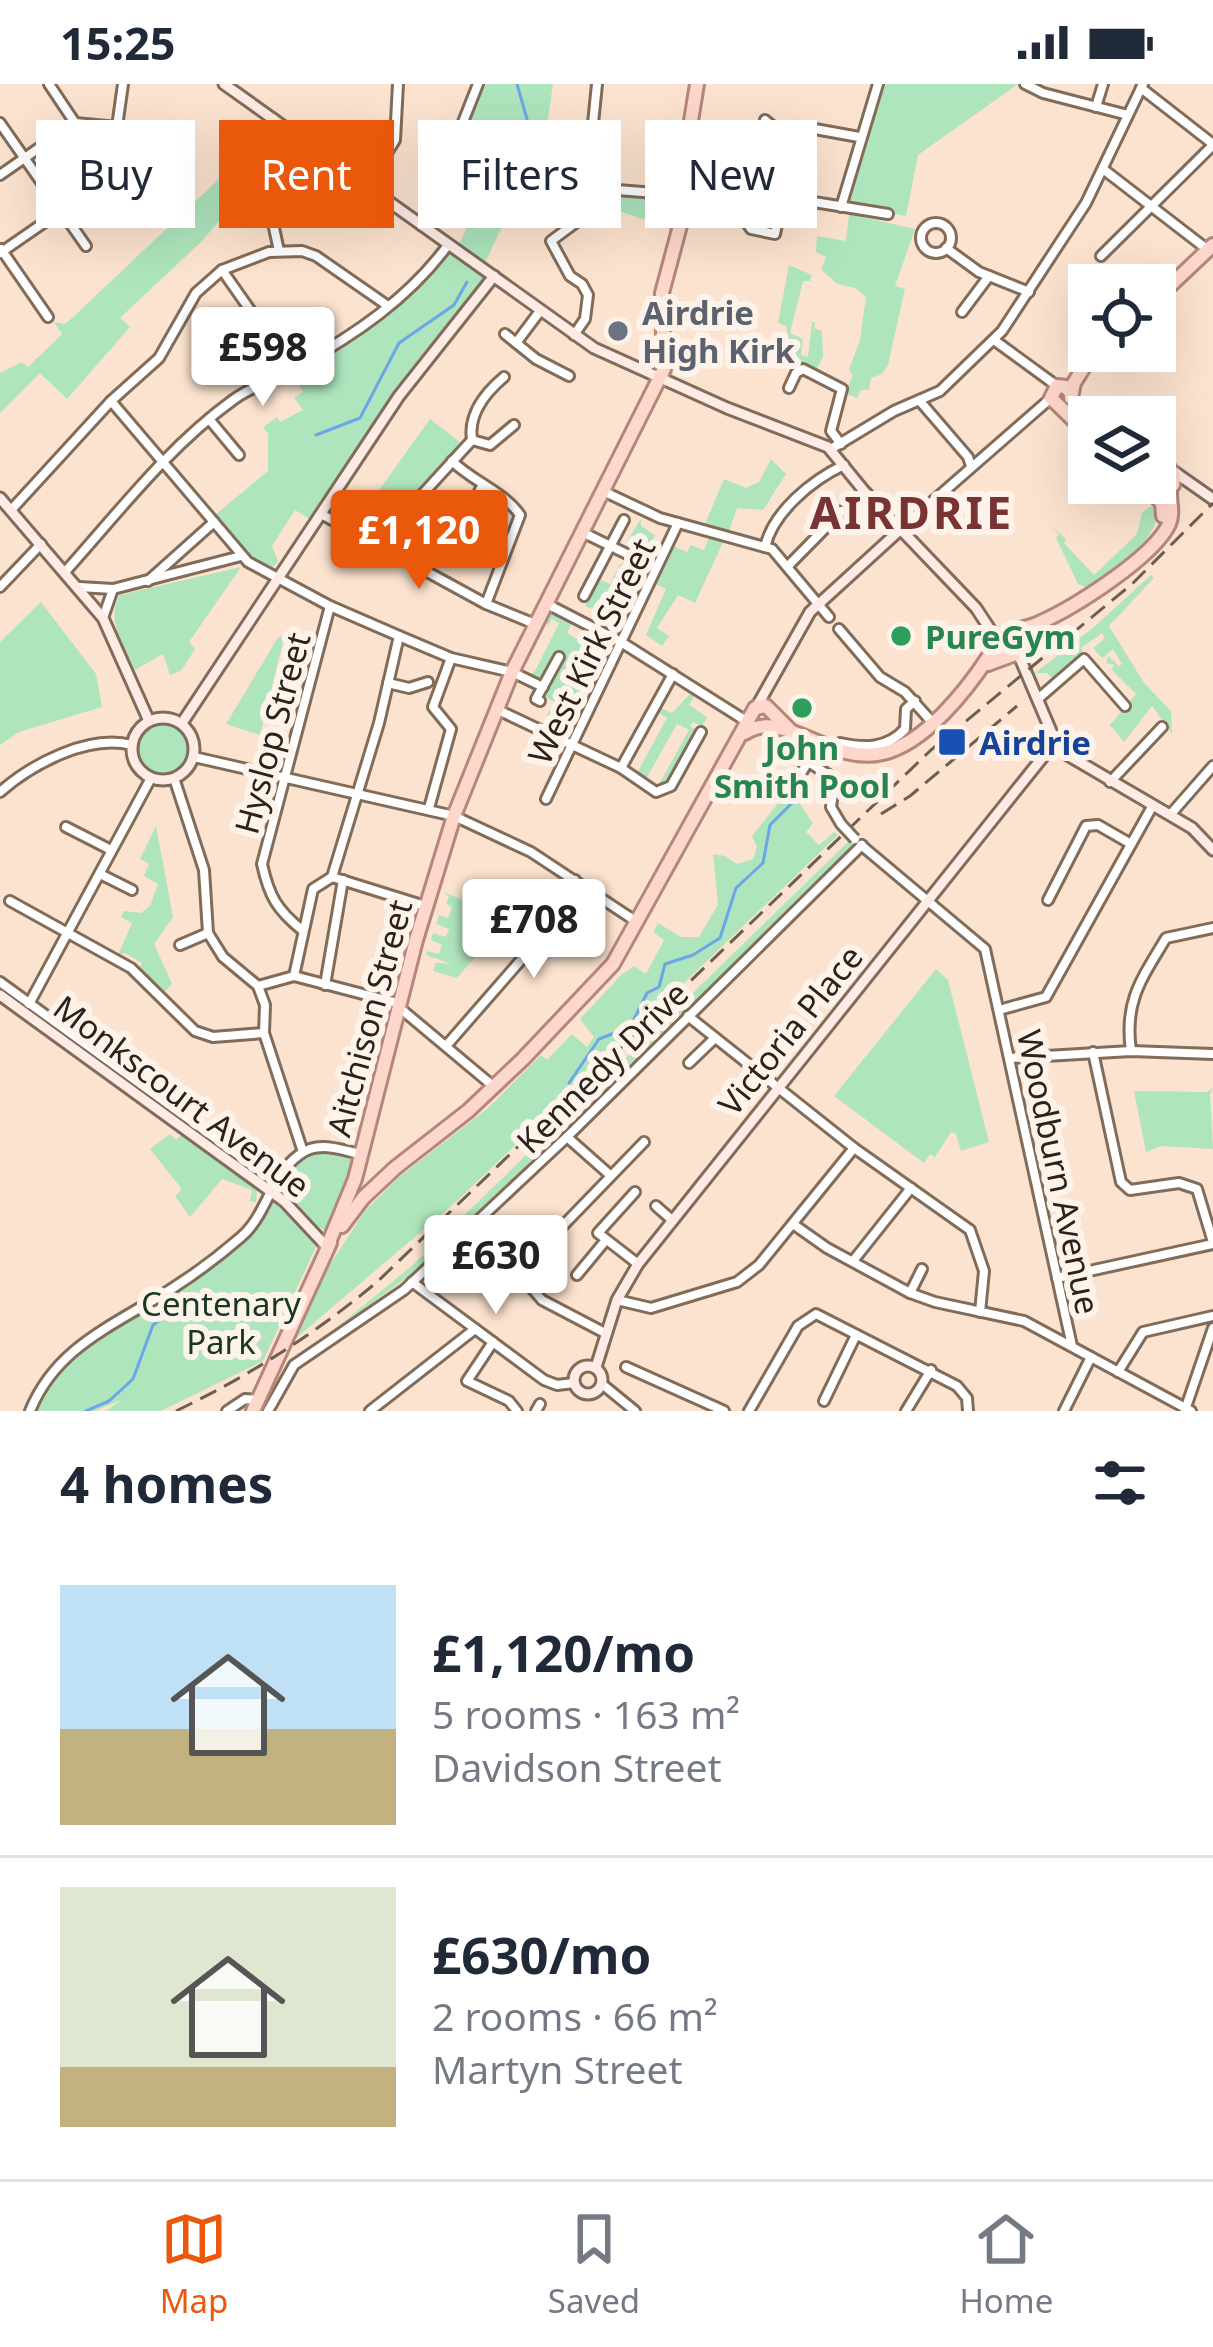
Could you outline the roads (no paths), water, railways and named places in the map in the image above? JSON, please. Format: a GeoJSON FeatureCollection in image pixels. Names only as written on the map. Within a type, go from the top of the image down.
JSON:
{"type":"FeatureCollection","features":[{"type":"Feature","properties":{"kind":"main road"},"geometry":{"type":"LineString","coordinates":[[693,120],[698,84]]}},
{"type":"Feature","properties":{"kind":"main road"},"geometry":{"type":"LineString","coordinates":[[660,380],[665,362],[662,293],[679,228]]}},
{"type":"Feature","properties":{"kind":"main road"},"geometry":{"type":"LineString","coordinates":[[1176,280],[1210,248]]}},
{"type":"Feature","properties":{"kind":"main road"},"geometry":{"type":"LineString","coordinates":[[1068,407],[1058,392],[1078,372]]}},
{"type":"Feature","properties":{"kind":"main road","name":"Aitchison Street"},"geometry":{"type":"LineString","coordinates":[[327,1247],[355,1179],[454,816],[512,672],[660,380]]}},
{"type":"Feature","properties":{"kind":"main road"},"geometry":{"type":"LineString","coordinates":[[1159,535],[1160,504]]}},
{"type":"Feature","properties":{"kind":"main road"},"geometry":{"type":"LineString","coordinates":[[260,1406],[327,1247],[363,1198],[494,1087],[592,988],[638,922],[740,738],[761,715],[829,750],[870,756],[904,745],[1007,645],[1114,578],[1171,520],[1171,504]]}},
{"type":"Feature","properties":{"kind":"main road","name":"Aitchison Street"},"geometry":{"type":"LineString","coordinates":[[355,1179],[363,1198]]}},
{"type":"Feature","properties":{"kind":"street"},"geometry":{"type":"LineString","coordinates":[[49,84],[73,120]]}},
{"type":"Feature","properties":{"kind":"street"},"geometry":{"type":"LineString","coordinates":[[119,120],[123,84]]}},
{"type":"Feature","properties":{"kind":"street"},"geometry":{"type":"LineString","coordinates":[[224,84],[241,89],[274,119]]}},
{"type":"Feature","properties":{"kind":"street"},"geometry":{"type":"LineString","coordinates":[[394,142],[398,84]]}},
{"type":"Feature","properties":{"kind":"street"},"geometry":{"type":"LineString","coordinates":[[464,120],[478,84]]}},
{"type":"Feature","properties":{"kind":"street"},"geometry":{"type":"LineString","coordinates":[[597,84],[589,164],[596,180],[616,190],[645,192]]}},
{"type":"Feature","properties":{"kind":"street"},"geometry":{"type":"LineString","coordinates":[[841,207],[878,84]]}},
{"type":"Feature","properties":{"kind":"street"},"geometry":{"type":"LineString","coordinates":[[1025,84],[1128,115]]}},
{"type":"Feature","properties":{"kind":"street"},"geometry":{"type":"LineString","coordinates":[[1096,107],[1103,84]]}},
{"type":"Feature","properties":{"kind":"street"},"geometry":{"type":"LineString","coordinates":[[425,228],[574,335],[660,380],[836,446],[940,392],[994,340],[1086,203],[1142,86],[1213,145],[1101,256]]}},
{"type":"Feature","properties":{"kind":"street"},"geometry":{"type":"LineString","coordinates":[[0,123],[36,174]]}},
{"type":"Feature","properties":{"kind":"street"},"geometry":{"type":"LineString","coordinates":[[817,129],[859,137]]}},
{"type":"Feature","properties":{"kind":"street"},"geometry":{"type":"LineString","coordinates":[[0,175],[36,150]]}},
{"type":"Feature","properties":{"kind":"street"},"geometry":{"type":"LineString","coordinates":[[1103,169],[1210,248]]}},
{"type":"Feature","properties":{"kind":"street"},"geometry":{"type":"LineString","coordinates":[[817,203],[888,214]]}},
{"type":"Feature","properties":{"kind":"street"},"geometry":{"type":"LineString","coordinates":[[36,226],[1,251],[48,317]]}},
{"type":"Feature","properties":{"kind":"street"},"geometry":{"type":"LineString","coordinates":[[74,228],[86,246]]}},
{"type":"Feature","properties":{"kind":"street"},"geometry":{"type":"LineString","coordinates":[[274,228],[279,251]]}},
{"type":"Feature","properties":{"kind":"street"},"geometry":{"type":"LineString","coordinates":[[569,228],[551,241],[570,276],[586,290],[585,319],[574,335]]}},
{"type":"Feature","properties":{"kind":"street"},"geometry":{"type":"LineString","coordinates":[[751,228],[775,234],[776,228]]}},
{"type":"Feature","properties":{"kind":"street"},"geometry":{"type":"LineString","coordinates":[[65,572],[209,419],[236,398],[352,335],[423,276],[448,245]]}},
{"type":"Feature","properties":{"kind":"street"},"geometry":{"type":"LineString","coordinates":[[946,248],[989,276],[1029,292]]}},
{"type":"Feature","properties":{"kind":"street"},"geometry":{"type":"LineString","coordinates":[[12,509],[111,400],[159,358],[196,293],[222,271],[279,251],[302,251],[388,307]]}},
{"type":"Feature","properties":{"kind":"street"},"geometry":{"type":"LineString","coordinates":[[222,271],[292,370]]}},
{"type":"Feature","properties":{"kind":"street"},"geometry":{"type":"LineString","coordinates":[[182,723],[399,396],[494,276]]}},
{"type":"Feature","properties":{"kind":"street"},"geometry":{"type":"LineString","coordinates":[[962,312],[989,276]]}},
{"type":"Feature","properties":{"kind":"street"},"geometry":{"type":"LineString","coordinates":[[516,343],[541,311]]}},
{"type":"Feature","properties":{"kind":"street"},"geometry":{"type":"LineString","coordinates":[[505,334],[568,376]]}},
{"type":"Feature","properties":{"kind":"street"},"geometry":{"type":"LineString","coordinates":[[547,604],[621,642],[743,719],[761,715],[772,678],[801,624],[818,604],[1058,392],[994,340]]}},
{"type":"Feature","properties":{"kind":"street"},"geometry":{"type":"LineString","coordinates":[[789,388],[803,368],[842,389],[831,431],[844,465],[1007,645],[1039,698],[1054,742],[1066,755],[1170,814],[1202,836],[1213,850]]}},
{"type":"Feature","properties":{"kind":"street"},"geometry":{"type":"LineString","coordinates":[[376,545],[472,440],[470,420],[504,377]]}},
{"type":"Feature","properties":{"kind":"street"},"geometry":{"type":"LineString","coordinates":[[111,400],[241,556],[330,606],[399,636],[452,658],[512,672],[543,687]]}},
{"type":"Feature","properties":{"kind":"street"},"geometry":{"type":"LineString","coordinates":[[920,400],[968,457],[971,467]]}},
{"type":"Feature","properties":{"kind":"street"},"geometry":{"type":"LineString","coordinates":[[209,419],[239,455]]}},
{"type":"Feature","properties":{"kind":"street"},"geometry":{"type":"LineString","coordinates":[[472,440],[490,446],[514,424]]}},
{"type":"Feature","properties":{"kind":"street"},"geometry":{"type":"LineString","coordinates":[[452,461],[520,514],[485,604]]}},
{"type":"Feature","properties":{"kind":"street"},"geometry":{"type":"LineString","coordinates":[[765,547],[784,510],[844,465]]}},
{"type":"Feature","properties":{"kind":"street"},"geometry":{"type":"LineString","coordinates":[[1176,482],[1194,484],[1209,496]]}},
{"type":"Feature","properties":{"kind":"street"},"geometry":{"type":"LineString","coordinates":[[455,539],[482,486]]}},
{"type":"Feature","properties":{"kind":"street"},"geometry":{"type":"LineString","coordinates":[[605,492],[678,524],[765,547],[788,566],[830,616]]}},
{"type":"Feature","properties":{"kind":"street"},"geometry":{"type":"LineString","coordinates":[[0,498],[103,618],[149,721]]}},
{"type":"Feature","properties":{"kind":"street"},"geometry":{"type":"LineString","coordinates":[[788,566],[842,511]]}},
{"type":"Feature","properties":{"kind":"street"},"geometry":{"type":"LineString","coordinates":[[322,515],[485,604],[537,625]]}},
{"type":"Feature","properties":{"kind":"street"},"geometry":{"type":"LineString","coordinates":[[584,596],[624,520]]}},
{"type":"Feature","properties":{"kind":"street"},"geometry":{"type":"LineString","coordinates":[[147,582],[214,523]]}},
{"type":"Feature","properties":{"kind":"street","name":"West Kirk Street"},"geometry":{"type":"LineString","coordinates":[[546,799],[678,524]]}},
{"type":"Feature","properties":{"kind":"street"},"geometry":{"type":"LineString","coordinates":[[584,533],[631,556]]}},
{"type":"Feature","properties":{"kind":"street"},"geometry":{"type":"LineString","coordinates":[[0,586],[41,544]]}},
{"type":"Feature","properties":{"kind":"street"},"geometry":{"type":"LineString","coordinates":[[80,587],[113,590],[241,556]]}},
{"type":"Feature","properties":{"kind":"street"},"geometry":{"type":"LineString","coordinates":[[103,618],[113,590]]}},
{"type":"Feature","properties":{"kind":"street","name":"Hyslop Street"},"geometry":{"type":"LineString","coordinates":[[302,930],[278,910],[262,864],[330,606]]}},
{"type":"Feature","properties":{"kind":"street"},"geometry":{"type":"LineString","coordinates":[[839,628],[880,677],[915,701],[932,722]]}},
{"type":"Feature","properties":{"kind":"street"},"geometry":{"type":"LineString","coordinates":[[325,985],[337,879],[399,636]]}},
{"type":"Feature","properties":{"kind":"street"},"geometry":{"type":"LineString","coordinates":[[540,701],[536,699],[559,657]]}},
{"type":"Feature","properties":{"kind":"street"},"geometry":{"type":"LineString","coordinates":[[429,808],[452,729],[433,707],[452,658]]}},
{"type":"Feature","properties":{"kind":"street"},"geometry":{"type":"LineString","coordinates":[[1039,698],[1084,659],[1125,706]]}},
{"type":"Feature","properties":{"kind":"street"},"geometry":{"type":"LineString","coordinates":[[621,767],[673,674]]}},
{"type":"Feature","properties":{"kind":"street"},"geometry":{"type":"LineString","coordinates":[[388,683],[409,688],[428,682]]}},
{"type":"Feature","properties":{"kind":"street"},"geometry":{"type":"LineString","coordinates":[[846,742],[870,747],[894,740],[905,729],[906,709],[915,701]]}},
{"type":"Feature","properties":{"kind":"street"},"geometry":{"type":"LineString","coordinates":[[497,710],[621,767],[656,791],[664,791],[700,732]]}},
{"type":"Feature","properties":{"kind":"street"},"geometry":{"type":"LineString","coordinates":[[168,718],[182,723],[193,739],[194,757],[174,778],[151,778],[135,763],[136,732],[149,721],[168,718]]}},
{"type":"Feature","properties":{"kind":"street"},"geometry":{"type":"LineString","coordinates":[[1110,782],[1162,727]]}},
{"type":"Feature","properties":{"kind":"street","name":"Victoria Place"},"geometry":{"type":"LineString","coordinates":[[596,1367],[617,1300],[638,1264],[1054,742]]}},
{"type":"Feature","properties":{"kind":"street"},"geometry":{"type":"LineString","coordinates":[[780,744],[808,763],[794,785]]}},
{"type":"Feature","properties":{"kind":"street"},"geometry":{"type":"LineString","coordinates":[[0,792],[42,763],[68,753],[132,745]]}},
{"type":"Feature","properties":{"kind":"street"},"geometry":{"type":"LineString","coordinates":[[194,757],[454,816],[531,852],[638,922]]}},
{"type":"Feature","properties":{"kind":"street","name":"Woodburn Avenue"},"geometry":{"type":"LineString","coordinates":[[808,763],[835,779],[830,807],[858,842],[985,949],[1072,1346],[1187,1410]]}},
{"type":"Feature","properties":{"kind":"street"},"geometry":{"type":"LineString","coordinates":[[1170,814],[1213,766]]}},
{"type":"Feature","properties":{"kind":"street"},"geometry":{"type":"LineString","coordinates":[[29,1004],[151,778]]}},
{"type":"Feature","properties":{"kind":"street"},"geometry":{"type":"LineString","coordinates":[[174,778],[204,870],[208,933],[223,957],[258,986],[265,1005],[264,1034],[303,1152]]}},
{"type":"Feature","properties":{"kind":"street"},"geometry":{"type":"LineString","coordinates":[[999,1010],[1046,998],[1153,805]]}},
{"type":"Feature","properties":{"kind":"street"},"geometry":{"type":"LineString","coordinates":[[1048,900],[1087,826],[1098,825],[1131,844]]}},
{"type":"Feature","properties":{"kind":"street"},"geometry":{"type":"LineString","coordinates":[[66,827],[112,850]]}},
{"type":"Feature","properties":{"kind":"street","name":"Kennedy Drive"},"geometry":{"type":"LineString","coordinates":[[260,1406],[294,1365],[412,1282],[567,1137],[858,842]]}},
{"type":"Feature","properties":{"kind":"street"},"geometry":{"type":"LineString","coordinates":[[100,874],[132,890]]}},
{"type":"Feature","properties":{"kind":"street"},"geometry":{"type":"LineString","coordinates":[[294,976],[313,889],[337,879],[426,907]]}},
{"type":"Feature","properties":{"kind":"street"},"geometry":{"type":"LineString","coordinates":[[446,1046],[542,937],[575,880]]}},
{"type":"Feature","properties":{"kind":"street"},"geometry":{"type":"LineString","coordinates":[[10,901],[131,968],[196,1031],[213,1036],[264,1034]]}},
{"type":"Feature","properties":{"kind":"street"},"geometry":{"type":"LineString","coordinates":[[1131,1052],[1127,1021],[1135,995],[1166,938],[1213,928]]}},
{"type":"Feature","properties":{"kind":"street"},"geometry":{"type":"LineString","coordinates":[[180,945],[208,933]]}},
{"type":"Feature","properties":{"kind":"street"},"geometry":{"type":"LineString","coordinates":[[258,986],[294,976],[401,1007],[494,1087]]}},
{"type":"Feature","properties":{"kind":"street"},"geometry":{"type":"LineString","coordinates":[[0,982],[211,1140],[237,1154]]}},
{"type":"Feature","properties":{"kind":"street","name":"Monkscourt Avenue"},"geometry":{"type":"LineString","coordinates":[[0,995],[211,1140],[292,1207],[327,1247]]}},
{"type":"Feature","properties":{"kind":"street"},"geometry":{"type":"LineString","coordinates":[[688,1016],[854,1148],[965,1224],[975,1236],[984,1271],[980,1312]]}},
{"type":"Feature","properties":{"kind":"street"},"geometry":{"type":"LineString","coordinates":[[688,1063],[715,1038]]}},
{"type":"Feature","properties":{"kind":"street"},"geometry":{"type":"LineString","coordinates":[[1057,1278],[1213,1243],[1197,1190],[1179,1183],[1130,1190],[1121,1182],[1093,1052]]}},
{"type":"Feature","properties":{"kind":"street"},"geometry":{"type":"LineString","coordinates":[[1010,1058],[1093,1052],[1213,1054]]}},
{"type":"Feature","properties":{"kind":"street"},"geometry":{"type":"LineString","coordinates":[[567,1137],[610,1174]]}},
{"type":"Feature","properties":{"kind":"street"},"geometry":{"type":"LineString","coordinates":[[605,1333],[542,1300],[523,1278],[524,1266],[644,1142]]}},
{"type":"Feature","properties":{"kind":"street"},"geometry":{"type":"LineString","coordinates":[[30,1411],[48,1378],[81,1342],[169,1290],[254,1225],[270,1190],[303,1152],[331,1147],[361,1154]]}},
{"type":"Feature","properties":{"kind":"street"},"geometry":{"type":"LineString","coordinates":[[617,1300],[651,1308],[730,1286],[759,1265],[854,1148]]}},
{"type":"Feature","properties":{"kind":"street"},"geometry":{"type":"LineString","coordinates":[[853,1262],[911,1188]]}},
{"type":"Feature","properties":{"kind":"street"},"geometry":{"type":"LineString","coordinates":[[635,1192],[598,1233],[638,1264]]}},
{"type":"Feature","properties":{"kind":"street"},"geometry":{"type":"LineString","coordinates":[[656,1206],[672,1220]]}},
{"type":"Feature","properties":{"kind":"street"},"geometry":{"type":"LineString","coordinates":[[793,1224],[910,1293],[1024,1321],[1072,1346]]}},
{"type":"Feature","properties":{"kind":"street"},"geometry":{"type":"LineString","coordinates":[[577,1275],[606,1240]]}},
{"type":"Feature","properties":{"kind":"street"},"geometry":{"type":"LineString","coordinates":[[910,1293],[922,1269]]}},
{"type":"Feature","properties":{"kind":"street"},"geometry":{"type":"LineString","coordinates":[[412,1282],[544,1380],[557,1385],[574,1383]]}},
{"type":"Feature","properties":{"kind":"street"},"geometry":{"type":"LineString","coordinates":[[749,1411],[802,1320],[823,1315],[957,1386],[968,1398],[968,1411]]}},
{"type":"Feature","properties":{"kind":"street"},"geometry":{"type":"LineString","coordinates":[[1118,1372],[1143,1332],[1213,1316]]}},
{"type":"Feature","properties":{"kind":"street"},"geometry":{"type":"LineString","coordinates":[[1187,1410],[1213,1328]]}},
{"type":"Feature","properties":{"kind":"street"},"geometry":{"type":"LineString","coordinates":[[370,1411],[475,1329]]}},
{"type":"Feature","properties":{"kind":"street"},"geometry":{"type":"LineString","coordinates":[[824,1401],[856,1335]]}},
{"type":"Feature","properties":{"kind":"street"},"geometry":{"type":"LineString","coordinates":[[494,1342],[467,1381],[509,1401],[517,1411]]}},
{"type":"Feature","properties":{"kind":"street"},"geometry":{"type":"LineString","coordinates":[[1064,1411],[1091,1357]]}},
{"type":"Feature","properties":{"kind":"street"},"geometry":{"type":"LineString","coordinates":[[574,1383],[578,1369],[596,1367],[602,1384],[635,1411]]}},
{"type":"Feature","properties":{"kind":"street"},"geometry":{"type":"LineString","coordinates":[[626,1367],[724,1411]]}},
{"type":"Feature","properties":{"kind":"street"},"geometry":{"type":"LineString","coordinates":[[906,1411],[931,1370]]}},
{"type":"Feature","properties":{"kind":"street"},"geometry":{"type":"LineString","coordinates":[[634,1388],[639,1373]]}},
{"type":"Feature","properties":{"kind":"street"},"geometry":{"type":"LineString","coordinates":[[574,1383],[585,1394]]}},
{"type":"Feature","properties":{"kind":"street"},"geometry":{"type":"LineString","coordinates":[[585,1394],[602,1384]]}},
{"type":"Feature","properties":{"kind":"street"},"geometry":{"type":"LineString","coordinates":[[580,1411],[585,1394]]}},
{"type":"Feature","properties":{"kind":"street"},"geometry":{"type":"LineString","coordinates":[[227,1411],[245,1400],[260,1406]]}},
{"type":"Feature","properties":{"kind":"waterway"},"geometry":{"type":"LineString","coordinates":[[517,84],[527,119]]}},
{"type":"Feature","properties":{"kind":"waterway"},"geometry":{"type":"LineString","coordinates":[[316,435],[360,418],[399,343],[454,305],[467,282]]}},
{"type":"Feature","properties":{"kind":"waterway"},"geometry":{"type":"LineString","coordinates":[[569,1083],[599,1039],[630,1027],[647,993],[659,987],[665,964],[693,955],[720,938],[736,888],[763,863],[770,825],[795,800]]}},
{"type":"Feature","properties":{"kind":"waterway"},"geometry":{"type":"LineString","coordinates":[[86,1411],[109,1401],[133,1379],[153,1325],[172,1311],[191,1306]]}},
{"type":"Feature","properties":{"kind":"railway"},"geometry":{"type":"LineString","coordinates":[[176,1411],[281,1353],[377,1282],[931,750],[1132,584],[1213,503]]}},
{"type":"Feature","properties":{"kind":"railway"},"geometry":{"type":"LineString","coordinates":[[881,814],[910,796],[1017,706]]}},
{"type":"Feature","properties":{"kind":"place","name":"Airdrie High Kirk"},"geometry":{"type":"Point","coordinates":[618,331]}},
{"type":"Feature","properties":{"kind":"place","name":"PureGym"},"geometry":{"type":"Point","coordinates":[901,636]}},
{"type":"Feature","properties":{"kind":"place","name":"John Smith Pool"},"geometry":{"type":"Point","coordinates":[802,708]}},
{"type":"Feature","properties":{"kind":"place","name":"Airdrie"},"geometry":{"type":"Point","coordinates":[952,742]}},
{"type":"Feature","properties":{"kind":"district","name":"AIRDRIE"},"geometry":{"type":"Point","coordinates":[912,511]}},
{"type":"Feature","properties":{"kind":"park label","name":"Centenary Park"},"geometry":{"type":"Point","coordinates":[221,1322]}}]}
